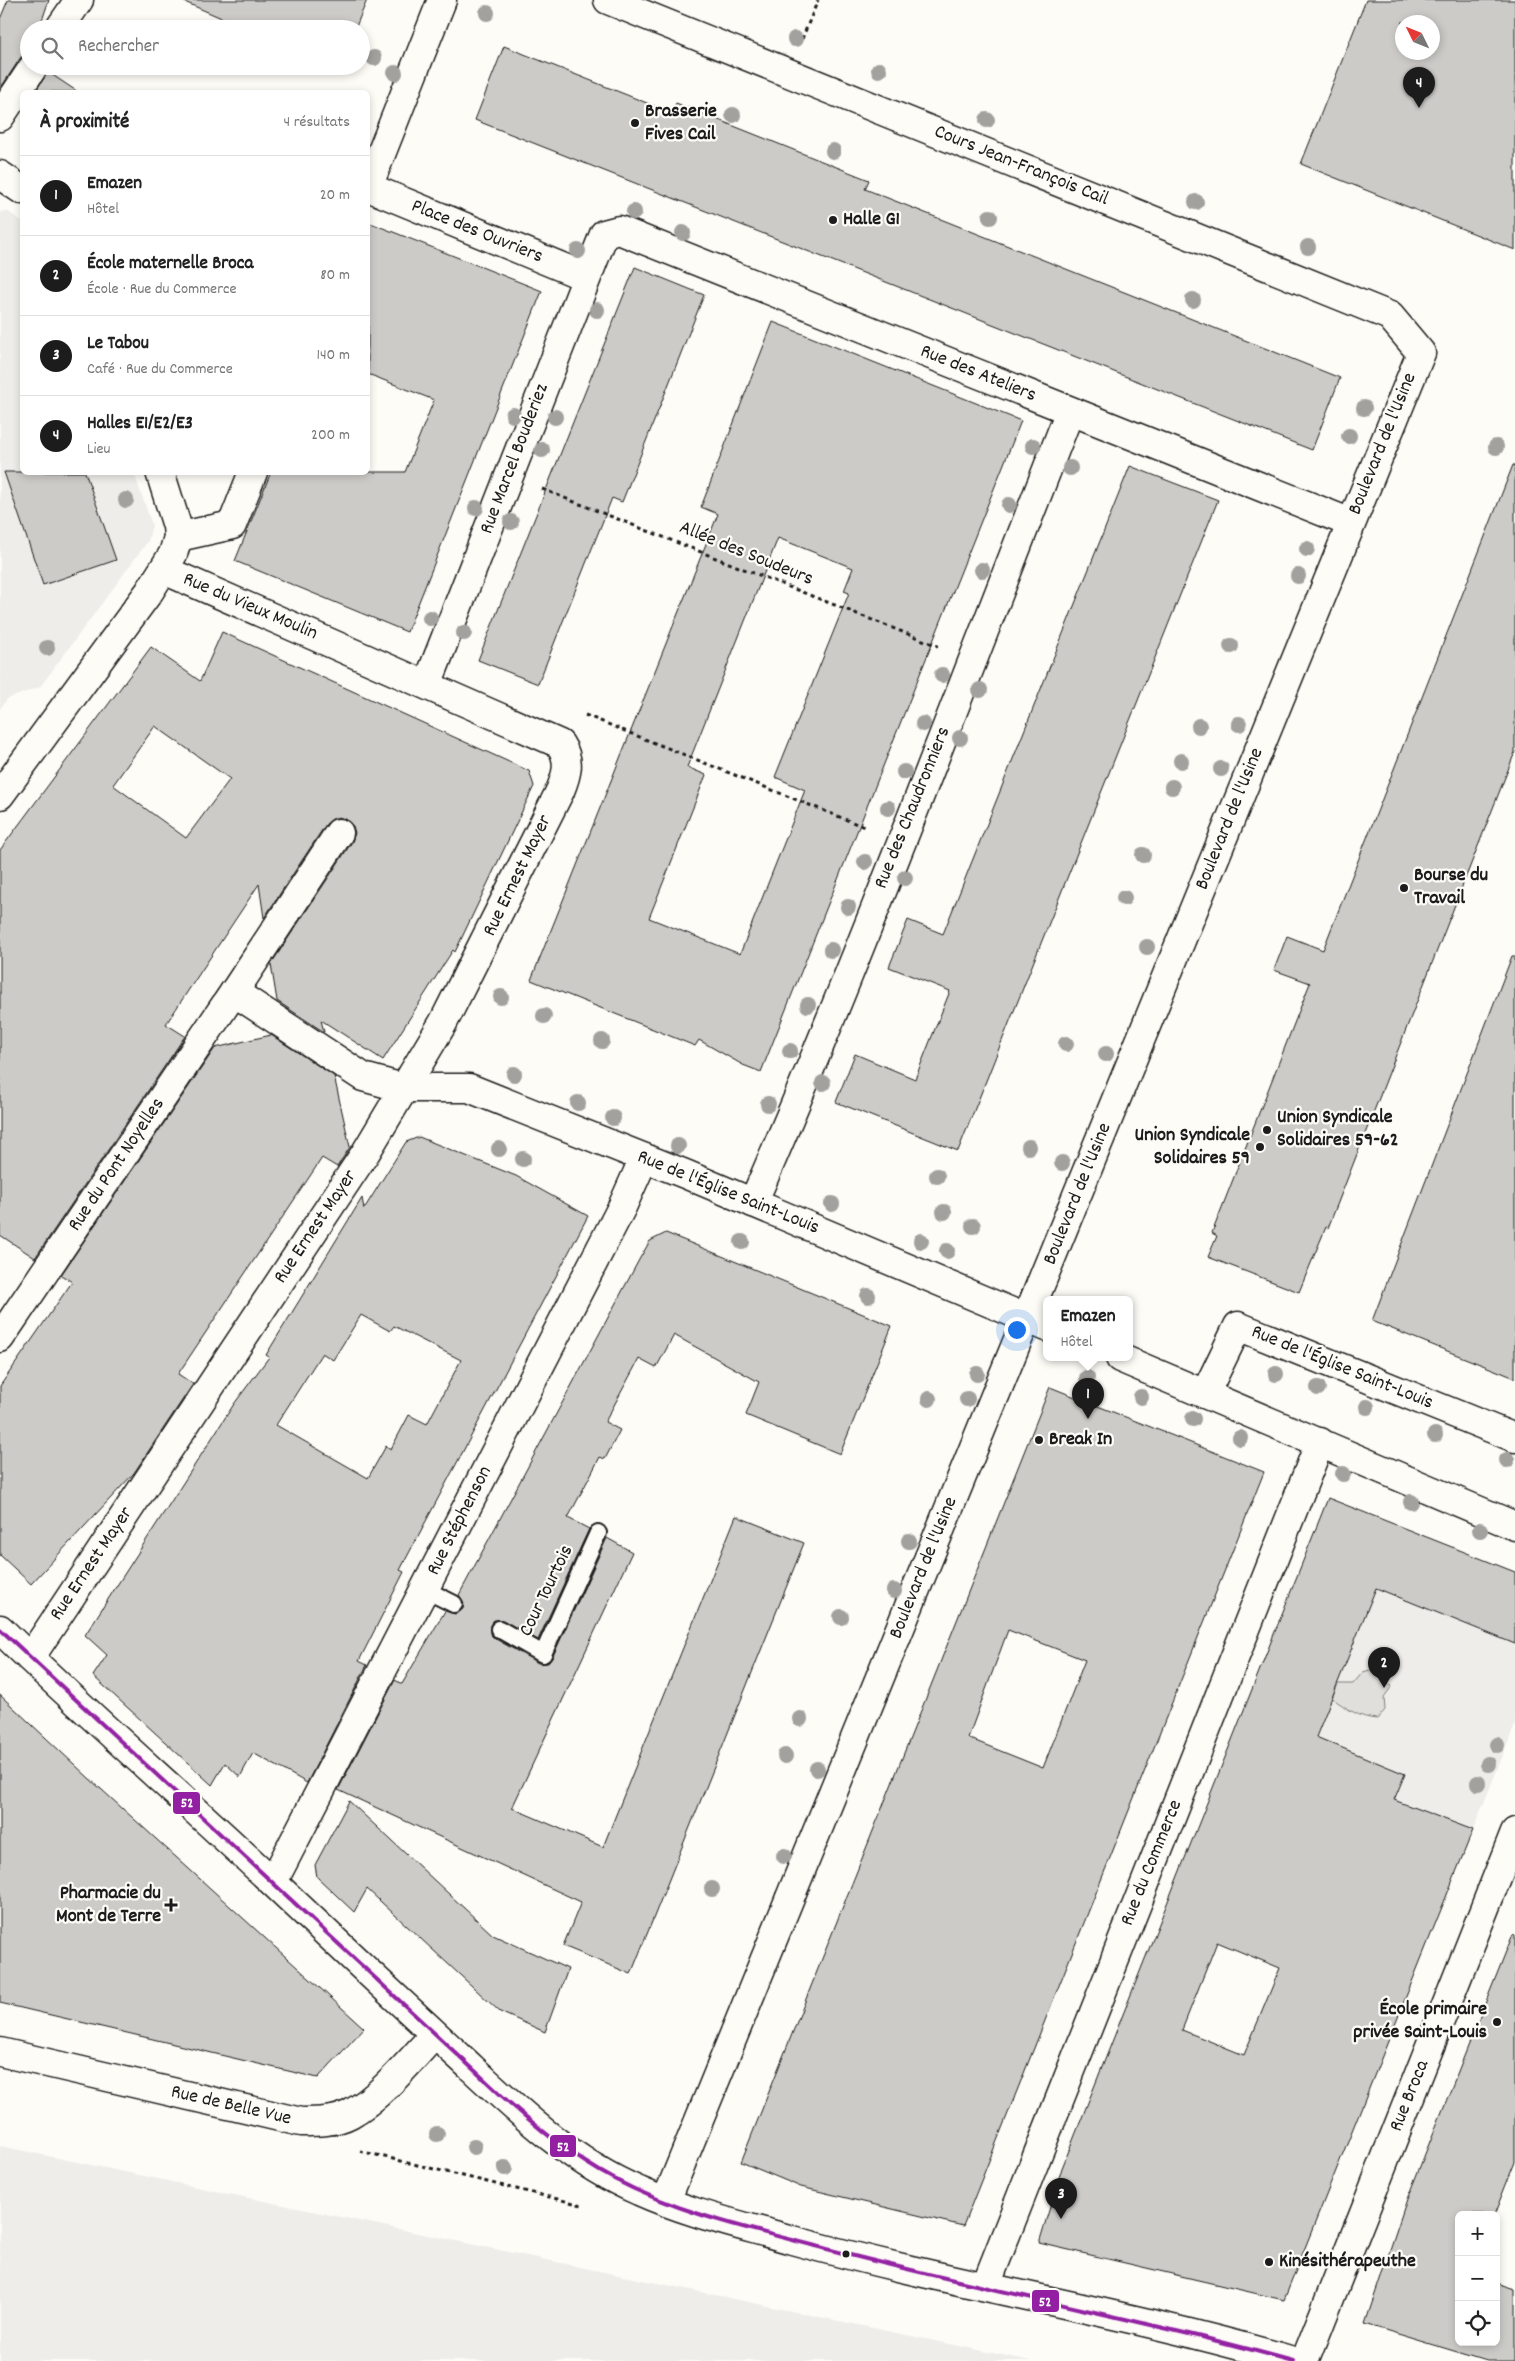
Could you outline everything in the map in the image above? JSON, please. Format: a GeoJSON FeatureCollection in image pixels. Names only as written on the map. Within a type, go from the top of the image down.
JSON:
{"type":"FeatureCollection","features":[{"type":"Feature","properties":{"kind":"street"},"geometry":{"type":"LineString","coordinates":[[65,20],[79,0]]}},
{"type":"Feature","properties":{"kind":"street"},"geometry":{"type":"LineString","coordinates":[[370,182],[442,0]]}},
{"type":"Feature","properties":{"kind":"street","name":"Cours Jean-François Cail"},"geometry":{"type":"LineString","coordinates":[[608,0],[1390,316],[1420,352]]}},
{"type":"Feature","properties":{"kind":"street"},"geometry":{"type":"LineString","coordinates":[[0,117],[28,75]]}},
{"type":"Feature","properties":{"kind":"street"},"geometry":{"type":"LineString","coordinates":[[0,175],[20,189]]}},
{"type":"Feature","properties":{"kind":"street","name":"Place des Ouvriers"},"geometry":{"type":"LineString","coordinates":[[370,188],[586,277]]}},
{"type":"Feature","properties":{"kind":"street","name":"Rue des Ateliers"},"geometry":{"type":"LineString","coordinates":[[604,234],[619,230],[650,241],[1351,523]]}},
{"type":"Feature","properties":{"kind":"street","name":"Rue Marcel Bouderiez"},"geometry":{"type":"LineString","coordinates":[[427,685],[604,234]]}},
{"type":"Feature","properties":{"kind":"street","name":"Boulevard de l'Usine"},"geometry":{"type":"LineString","coordinates":[[1047,1296],[1420,352]]}},
{"type":"Feature","properties":{"kind":"street","name":"Rue des Chaudronniers"},"geometry":{"type":"LineString","coordinates":[[753,1203],[783,1135],[1070,411]]}},
{"type":"Feature","properties":{"kind":"street"},"geometry":{"type":"LineString","coordinates":[[161,475],[174,512],[178,537],[164,570]]}},
{"type":"Feature","properties":{"kind":"street"},"geometry":{"type":"LineString","coordinates":[[178,537],[232,525],[252,475]]}},
{"type":"Feature","properties":{"kind":"street","name":"Rue du Vieux Moulin"},"geometry":{"type":"LineString","coordinates":[[0,795],[164,570],[560,744],[565,751],[568,763],[567,774]]}},
{"type":"Feature","properties":{"kind":"street","name":"Rue Ernest Mayer"},"geometry":{"type":"LineString","coordinates":[[30,1658],[366,1152],[443,1024],[567,774]]}},
{"type":"Feature","properties":{"kind":"street","name":"Rue du Pont Noyelles"},"geometry":{"type":"LineString","coordinates":[[0,1338],[339,833]]}},
{"type":"Feature","properties":{"kind":"street"},"geometry":{"type":"LineString","coordinates":[[234,992],[363,1077],[403,1088]]}},
{"type":"Feature","properties":{"kind":"street","name":"Rue de l'Église Saint-Louis"},"geometry":{"type":"LineString","coordinates":[[403,1088],[469,1088],[644,1158],[1037,1322]]}},
{"type":"Feature","properties":{"kind":"street","name":"Rue Stéphenson"},"geometry":{"type":"LineString","coordinates":[[273,1882],[622,1208],[644,1158]]}},
{"type":"Feature","properties":{"kind":"street","name":"Boulevard de l'Usine"},"geometry":{"type":"LineString","coordinates":[[666,2201],[1043,1307]]}},
{"type":"Feature","properties":{"kind":"street","name":"Rue de l'Église Saint-Louis"},"geometry":{"type":"LineString","coordinates":[[1205,1394],[1238,1326],[1515,1438]]}},
{"type":"Feature","properties":{"kind":"street"},"geometry":{"type":"LineString","coordinates":[[1127,1361],[1515,1526]]}},
{"type":"Feature","properties":{"kind":"street","name":"Rue du Commerce"},"geometry":{"type":"LineString","coordinates":[[986,2285],[1320,1442]]}},
{"type":"Feature","properties":{"kind":"street"},"geometry":{"type":"LineString","coordinates":[[0,1629],[273,1882],[434,2035],[575,2156],[614,2179],[641,2193],[749,2229],[850,2256],[986,2285],[1227,2341],[1293,2361]]}},
{"type":"Feature","properties":{"kind":"street","name":"Rue Broca"},"geometry":{"type":"LineString","coordinates":[[1305,2361],[1515,1832]]}},
{"type":"Feature","properties":{"kind":"street","name":"Rue de Belle Vue"},"geometry":{"type":"LineString","coordinates":[[0,2052],[301,2122],[328,2121],[350,2114],[371,2098],[400,2072],[434,2035]]}},
{"type":"Feature","properties":{"kind":"lane","name":"Cour Tourtois"},"geometry":{"type":"LineString","coordinates":[[499,1629],[543,1654],[598,1533]]}},
{"type":"Feature","properties":{"kind":"lane"},"geometry":{"type":"LineString","coordinates":[[424,1590],[454,1604]]}},
{"type":"Feature","properties":{"kind":"path"},"geometry":{"type":"LineString","coordinates":[[789,72],[818,0]]}},
{"type":"Feature","properties":{"kind":"path","name":"Allée des Soudeurs"},"geometry":{"type":"LineString","coordinates":[[509,476],[972,660]]}},
{"type":"Feature","properties":{"kind":"path"},"geometry":{"type":"LineString","coordinates":[[577,712],[900,842]]}},
{"type":"Feature","properties":{"kind":"path"},"geometry":{"type":"LineString","coordinates":[[358,2150],[367,2154],[590,2206]]}},
{"type":"Feature","properties":{"kind":"shaded area"},"geometry":{"type":"Polygon","coordinates":[[[7,211],[20,220],[20,475],[135,475],[152,525],[148,541],[40,687],[7,699],[0,709],[0,212],[7,211]]]}},
{"type":"Feature","properties":{"kind":"shaded area"},"geometry":{"type":"Polygon","coordinates":[[[1328,1498],[1515,1572],[1515,1725],[1473,1830],[1267,1780],[1223,1763],[1328,1498]]]}},
{"type":"Feature","properties":{"kind":"shaded area"},"geometry":{"type":"Polygon","coordinates":[[[1370,1670],[1392,1686],[1384,1697],[1385,1710],[1377,1719],[1359,1715],[1332,1698],[1338,1684],[1353,1684],[1363,1672],[1370,1670]]]}},
{"type":"Feature","properties":{"kind":"shaded area"},"geometry":{"type":"Polygon","coordinates":[[[0,2146],[1031,2361],[0,2361],[0,2146]]]}},
{"type":"Feature","properties":{"kind":"building"},"geometry":{"type":"Polygon","coordinates":[[[8,0],[49,0],[42,20],[20,20],[20,59],[0,89],[0,19],[8,0]]]}},
{"type":"Feature","properties":{"kind":"building"},"geometry":{"type":"Polygon","coordinates":[[[180,0],[367,0],[359,20],[226,20],[180,0]]]}},
{"type":"Feature","properties":{"kind":"building"},"geometry":{"type":"Polygon","coordinates":[[[1366,0],[1515,0],[1515,250],[1301,164],[1366,0]]]}},
{"type":"Feature","properties":{"kind":"building","name":"Halle G1"},"geometry":{"type":"Polygon","coordinates":[[[504,46],[672,113],[676,103],[869,180],[865,189],[1340,378],[1312,450],[475,120],[504,46]]]}},
{"type":"Feature","properties":{"kind":"building"},"geometry":{"type":"Polygon","coordinates":[[[46,75],[52,75],[75,90],[36,90],[46,75]]]}},
{"type":"Feature","properties":{"kind":"building"},"geometry":{"type":"Polygon","coordinates":[[[370,223],[542,291],[407,632],[235,561],[270,475],[370,475],[370,472],[405,472],[434,400],[370,375],[370,223]]]}},
{"type":"Feature","properties":{"kind":"building"},"geometry":{"type":"Polygon","coordinates":[[[635,267],[704,295],[622,502],[612,498],[538,684],[478,660],[635,267]]]}},
{"type":"Feature","properties":{"kind":"building"},"geometry":{"type":"Polygon","coordinates":[[[773,322],[1021,421],[761,1072],[743,1065],[699,1040],[695,1046],[531,980],[718,514],[701,507],[773,322]],[[778,538],[687,767],[706,775],[649,918],[740,954],[805,790],[775,777],[849,593],[844,591],[853,568],[778,538]]]}},
{"type":"Feature","properties":{"kind":"building","name":"Bourse du Travail"},"geometry":{"type":"Polygon","coordinates":[[[1513,465],[1515,465],[1515,752],[1328,1228],[1326,1227],[1299,1292],[1208,1257],[1217,1236],[1212,1233],[1310,983],[1274,970],[1287,936],[1323,950],[1513,465]]]}},
{"type":"Feature","properties":{"kind":"building"},"geometry":{"type":"Polygon","coordinates":[[[1130,466],[1218,500],[958,1151],[836,1102],[855,1054],[915,1079],[950,991],[889,967],[908,920],[943,934],[1130,466]]]}},
{"type":"Feature","properties":{"kind":"building"},"geometry":{"type":"Polygon","coordinates":[[[4,472],[20,472],[20,475],[86,475],[116,560],[43,585],[4,472]]]}},
{"type":"Feature","properties":{"kind":"building"},"geometry":{"type":"Polygon","coordinates":[[[222,632],[529,771],[534,786],[455,952],[453,950],[383,1060],[321,1020],[324,1032],[277,1001],[271,964],[352,842],[355,833],[353,826],[347,820],[339,817],[332,819],[326,824],[264,918],[259,884],[166,1024],[185,1036],[35,1258],[0,1235],[0,850],[151,647],[200,681],[222,632]],[[155,726],[113,785],[186,838],[230,779],[155,726]]]}},
{"type":"Feature","properties":{"kind":"building"},"geometry":{"type":"Polygon","coordinates":[[[1512,956],[1515,956],[1515,1378],[1372,1321],[1512,956]]]}},
{"type":"Feature","properties":{"kind":"building"},"geometry":{"type":"Polygon","coordinates":[[[271,1035],[334,1076],[350,1147],[337,1167],[322,1158],[178,1374],[193,1384],[134,1473],[31,1584],[0,1555],[0,1386],[72,1282],[61,1275],[215,1048],[271,1035]]]}},
{"type":"Feature","properties":{"kind":"building"},"geometry":{"type":"Polygon","coordinates":[[[419,1137],[516,1176],[588,1216],[400,1570],[404,1572],[359,1661],[367,1665],[307,1783],[253,1753],[240,1777],[225,1763],[212,1785],[93,1676],[107,1655],[85,1635],[234,1404],[269,1357],[266,1355],[362,1198],[364,1209],[406,1142],[419,1137]],[[361,1315],[333,1360],[322,1353],[276,1425],[368,1478],[386,1446],[391,1449],[409,1415],[427,1424],[461,1360],[394,1326],[390,1331],[361,1315]]]}},
{"type":"Feature","properties":{"kind":"building"},"geometry":{"type":"Polygon","coordinates":[[[666,1233],[892,1326],[840,1454],[746,1415],[759,1382],[674,1335],[656,1368],[639,1359],[605,1422],[620,1430],[605,1459],[600,1457],[568,1518],[589,1529],[538,1640],[503,1620],[494,1620],[490,1625],[490,1634],[494,1638],[538,1663],[548,1663],[607,1538],[632,1552],[512,1808],[603,1847],[736,1516],[804,1543],[631,1974],[563,1946],[581,1902],[338,1790],[395,1680],[402,1684],[445,1611],[455,1614],[463,1609],[464,1603],[459,1595],[640,1258],[650,1241],[666,1233]]]}},
{"type":"Feature","properties":{"kind":"building"},"geometry":{"type":"Polygon","coordinates":[[[1050,1387],[1264,1472],[963,2226],[801,2187],[741,2162],[1050,1387]],[[1008,1630],[968,1738],[1043,1768],[1085,1660],[1008,1630]]]}},
{"type":"Feature","properties":{"kind":"building"},"geometry":{"type":"Polygon","coordinates":[[[1328,1498],[1515,1572],[1515,1644],[1376,1588],[1316,1737],[1405,1774],[1394,1800],[1473,1830],[1284,2300],[1039,2243],[1062,2168],[1328,1498]],[[1217,1942],[1182,2030],[1244,2055],[1280,1968],[1217,1942]]]}},
{"type":"Feature","properties":{"kind":"building"},"geometry":{"type":"Polygon","coordinates":[[[0,1695],[364,2028],[318,2078],[0,2003],[0,1695]]]}},
{"type":"Feature","properties":{"kind":"building"},"geometry":{"type":"Polygon","coordinates":[[[349,1801],[493,1935],[568,1969],[545,2032],[500,2012],[367,1889],[354,1912],[317,1877],[315,1865],[349,1801]]]}},
{"type":"Feature","properties":{"kind":"building"},"geometry":{"type":"Polygon","coordinates":[[[1513,1934],[1515,1935],[1515,2162],[1496,2211],[1455,2211],[1455,2346],[1500,2346],[1500,2284],[1515,2289],[1515,2361],[1487,2361],[1365,2324],[1407,2199],[1513,1934]]]}},
{"type":"Feature","properties":{"kind":"transit line","name":"52"},"geometry":{"type":"LineString","coordinates":[[0,1629],[502,2096],[555,2141],[614,2179],[691,2212],[745,2228],[885,2264],[1177,2331],[1293,2361]]}},
{"type":"Feature","properties":{"kind":"place","name":"Halles E1/E2/E3"},"geometry":{"type":"Point","coordinates":[1419,108]}},
{"type":"Feature","properties":{"kind":"place","name":"Brasserie Fives Cail"},"geometry":{"type":"Point","coordinates":[635,123]}},
{"type":"Feature","properties":{"kind":"place","name":"Halle G1"},"geometry":{"type":"Point","coordinates":[833,220]}},
{"type":"Feature","properties":{"kind":"place","name":"Bourse du Travail"},"geometry":{"type":"Point","coordinates":[1404,888]}},
{"type":"Feature","properties":{"kind":"place","name":"Union Syndicale Solidaires 59-62"},"geometry":{"type":"Point","coordinates":[1267,1130]}},
{"type":"Feature","properties":{"kind":"place","name":"Union Syndicale Solidaires 59"},"geometry":{"type":"Point","coordinates":[1260,1147]}},
{"type":"Feature","properties":{"kind":"place","name":"Emazen"},"geometry":{"type":"Point","coordinates":[1088,1419]}},
{"type":"Feature","properties":{"kind":"place","name":"Break In"},"geometry":{"type":"Point","coordinates":[1039,1440]}},
{"type":"Feature","properties":{"kind":"place","name":"École maternelle Broca"},"geometry":{"type":"Point","coordinates":[1384,1688]}},
{"type":"Feature","properties":{"kind":"place","name":"Pharmacie du Mont de Terre"},"geometry":{"type":"Point","coordinates":[171,1905]}},
{"type":"Feature","properties":{"kind":"place","name":"École primaire privée Saint-Louis"},"geometry":{"type":"Point","coordinates":[1497,2022]}},
{"type":"Feature","properties":{"kind":"place","name":"Le Tabou"},"geometry":{"type":"Point","coordinates":[1061,2219]}},
{"type":"Feature","properties":{"kind":"place","name":"Kinésithérapeuthe"},"geometry":{"type":"Point","coordinates":[1269,2262]}}]}
